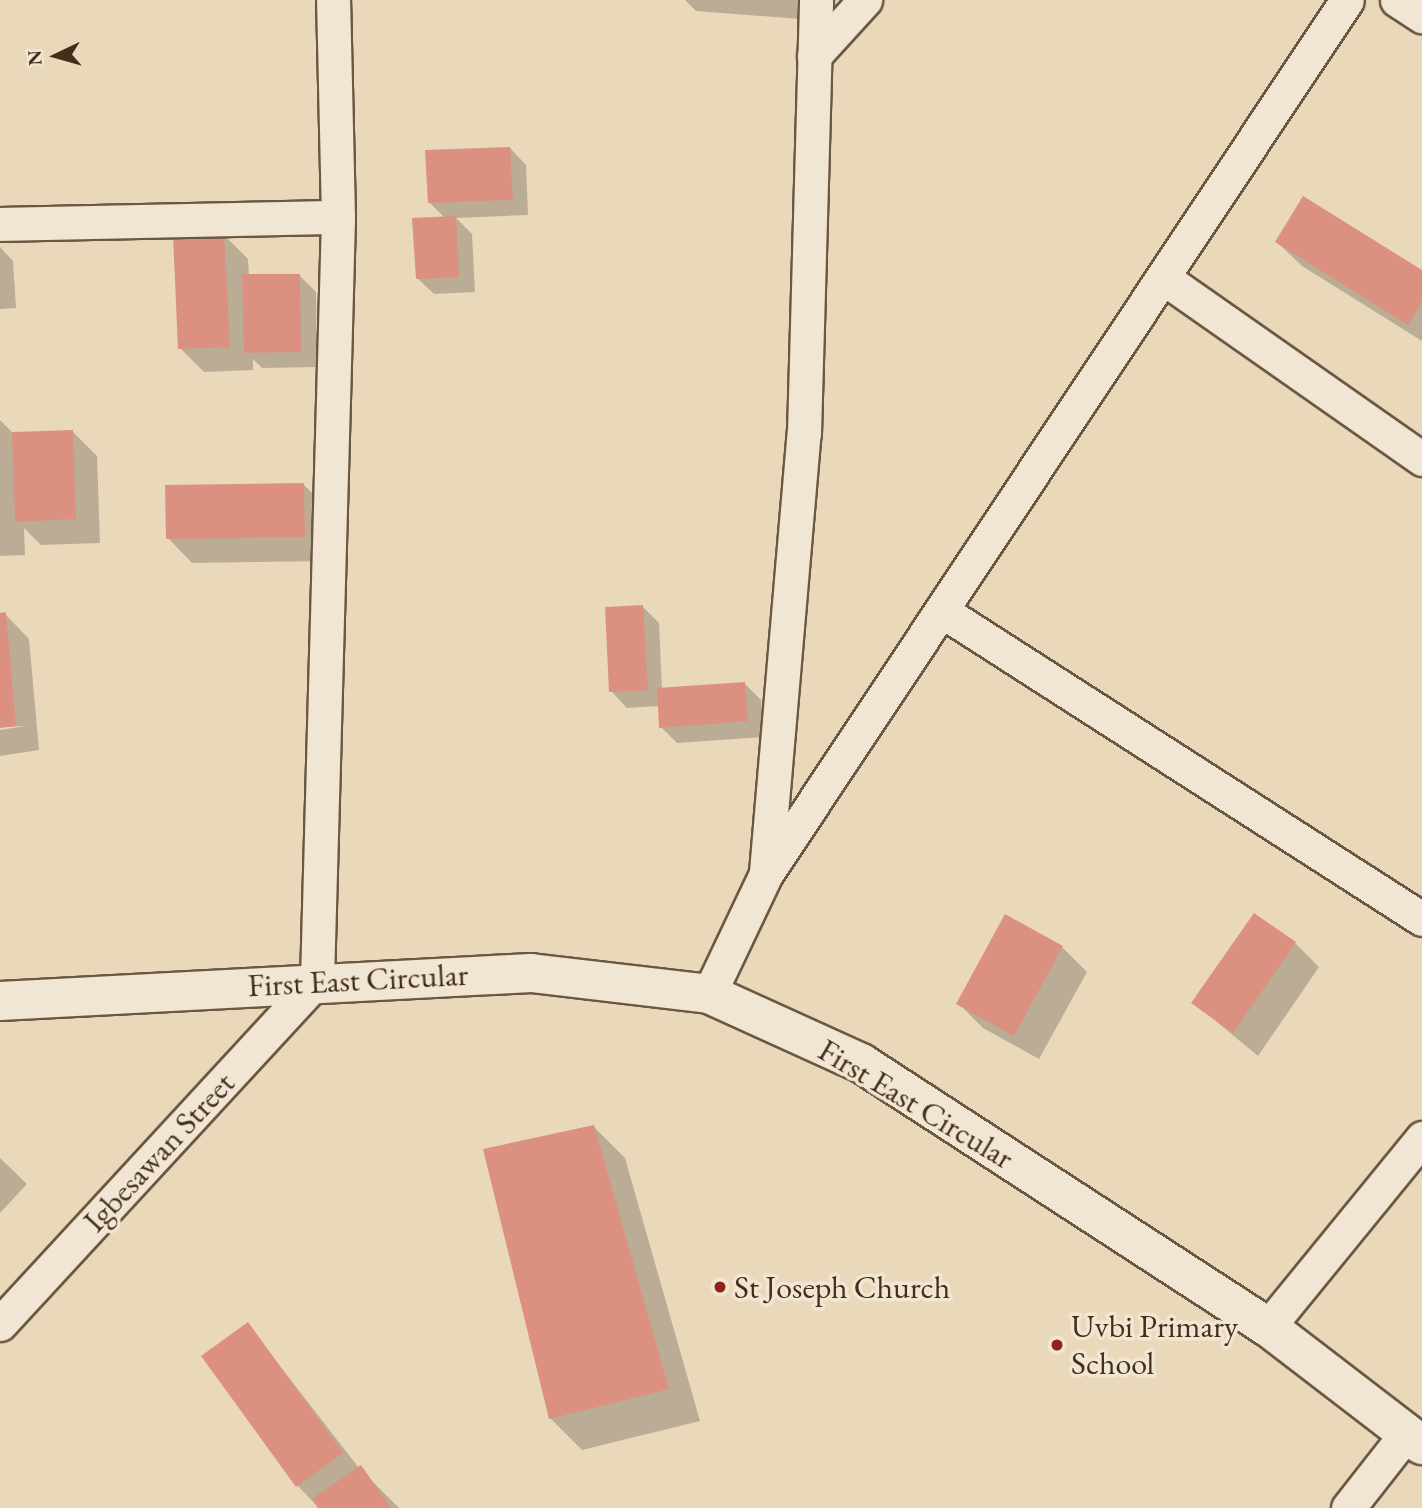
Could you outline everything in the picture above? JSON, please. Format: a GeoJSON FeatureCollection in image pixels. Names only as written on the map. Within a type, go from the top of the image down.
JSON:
{"type":"FeatureCollection","features":[{"type":"Feature","properties":{"kind":"street"},"geometry":{"type":"LineString","coordinates":[[317,979],[338,217],[333,0]]}},
{"type":"Feature","properties":{"kind":"street"},"geometry":{"type":"LineString","coordinates":[[766,874],[804,433],[816,0]]}},
{"type":"Feature","properties":{"kind":"street"},"geometry":{"type":"LineString","coordinates":[[814,56],[864,0]]}},
{"type":"Feature","properties":{"kind":"street"},"geometry":{"type":"LineString","coordinates":[[709,994],[766,874],[1165,279],[1348,0]]}},
{"type":"Feature","properties":{"kind":"street"},"geometry":{"type":"LineString","coordinates":[[1397,0],[1422,16]]}},
{"type":"Feature","properties":{"kind":"street"},"geometry":{"type":"LineString","coordinates":[[0,223],[338,217]]}},
{"type":"Feature","properties":{"kind":"street"},"geometry":{"type":"LineString","coordinates":[[1165,279],[1422,459]]}},
{"type":"Feature","properties":{"kind":"street"},"geometry":{"type":"LineString","coordinates":[[942,611],[1422,919]]}},
{"type":"Feature","properties":{"kind":"street","name":"First East Circular"},"geometry":{"type":"LineString","coordinates":[[0,1001],[317,979],[531,972],[709,994],[861,1063],[1268,1327],[1414,1439]]}},
{"type":"Feature","properties":{"kind":"street","name":"Igbesawan Street"},"geometry":{"type":"LineString","coordinates":[[0,1324],[317,979]]}},
{"type":"Feature","properties":{"kind":"street"},"geometry":{"type":"LineString","coordinates":[[1268,1327],[1422,1138]]}},
{"type":"Feature","properties":{"kind":"street"},"geometry":{"type":"LineString","coordinates":[[1348,1508],[1414,1439]]}},
{"type":"Feature","properties":{"kind":"building"},"geometry":{"type":"Polygon","coordinates":[[[510,147],[513,200],[428,203],[425,150],[510,147]]]}},
{"type":"Feature","properties":{"kind":"building"},"geometry":{"type":"Polygon","coordinates":[[[1303,196],[1422,270],[1422,302],[1408,325],[1275,242],[1303,196]]]}},
{"type":"Feature","properties":{"kind":"building"},"geometry":{"type":"Polygon","coordinates":[[[456,216],[459,277],[416,279],[412,218],[456,216]]]}},
{"type":"Feature","properties":{"kind":"building"},"geometry":{"type":"Polygon","coordinates":[[[224,233],[230,347],[178,349],[173,235],[224,233]]]}},
{"type":"Feature","properties":{"kind":"building"},"geometry":{"type":"Polygon","coordinates":[[[242,274],[300,274],[301,352],[244,353],[242,274]]]}},
{"type":"Feature","properties":{"kind":"building"},"geometry":{"type":"Polygon","coordinates":[[[73,430],[76,519],[15,522],[12,432],[73,430]]]}},
{"type":"Feature","properties":{"kind":"building"},"geometry":{"type":"Polygon","coordinates":[[[304,483],[305,537],[166,539],[165,485],[304,483]]]}},
{"type":"Feature","properties":{"kind":"building"},"geometry":{"type":"Polygon","coordinates":[[[643,605],[648,690],[609,692],[605,607],[643,605]]]}},
{"type":"Feature","properties":{"kind":"building"},"geometry":{"type":"Polygon","coordinates":[[[6,612],[16,726],[0,728],[0,613],[6,612]]]}},
{"type":"Feature","properties":{"kind":"building"},"geometry":{"type":"Polygon","coordinates":[[[745,682],[748,721],[659,728],[657,688],[745,682]]]}},
{"type":"Feature","properties":{"kind":"building"},"geometry":{"type":"Polygon","coordinates":[[[1254,913],[1296,942],[1233,1033],[1191,1003],[1254,913]]]}},
{"type":"Feature","properties":{"kind":"building"},"geometry":{"type":"Polygon","coordinates":[[[1005,914],[1063,946],[1014,1036],[956,1004],[1005,914]]]}},
{"type":"Feature","properties":{"kind":"building"},"geometry":{"type":"Polygon","coordinates":[[[594,1125],[669,1389],[549,1419],[483,1149],[594,1125]]]}},
{"type":"Feature","properties":{"kind":"building"},"geometry":{"type":"Polygon","coordinates":[[[248,1322],[343,1453],[296,1487],[201,1356],[248,1322]]]}},
{"type":"Feature","properties":{"kind":"building"},"geometry":{"type":"Polygon","coordinates":[[[361,1465],[391,1508],[318,1508],[312,1499],[361,1465]]]}},
{"type":"Feature","properties":{"kind":"place","name":"St Joseph Church"},"geometry":{"type":"Point","coordinates":[720,1287]}},
{"type":"Feature","properties":{"kind":"place","name":"Uvbi Primary School"},"geometry":{"type":"Point","coordinates":[1057,1345]}}]}
